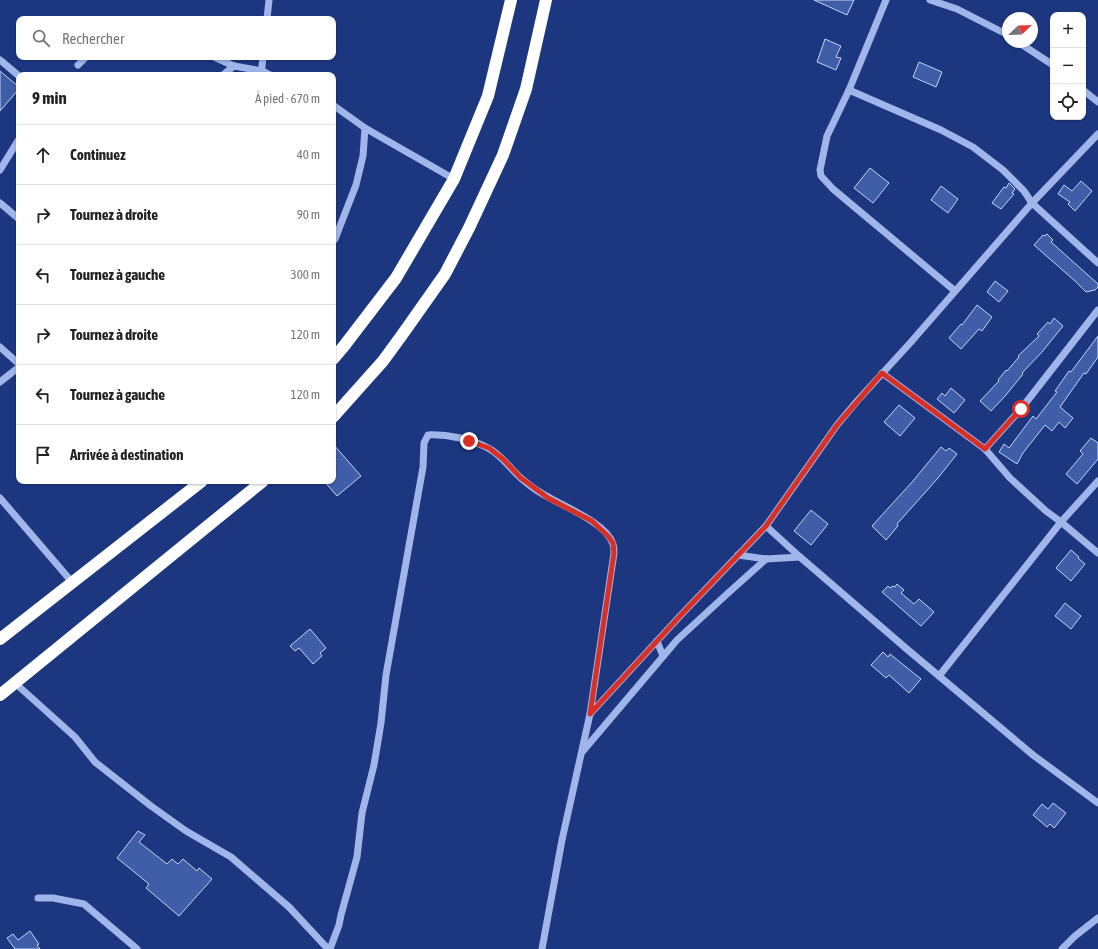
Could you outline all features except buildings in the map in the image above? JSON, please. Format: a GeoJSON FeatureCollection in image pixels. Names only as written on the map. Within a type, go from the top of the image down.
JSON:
{"type":"FeatureCollection","features":[{"type":"Feature","properties":{"kind":"highway"},"geometry":{"type":"LineString","coordinates":[[336,355],[396,278],[454,179],[488,96],[511,0]]}},
{"type":"Feature","properties":{"kind":"highway"},"geometry":{"type":"LineString","coordinates":[[336,413],[383,360],[402,335],[445,274],[469,228],[503,155],[523,96],[546,0]]}},
{"type":"Feature","properties":{"kind":"highway"},"geometry":{"type":"LineString","coordinates":[[0,639],[198,484]]}},
{"type":"Feature","properties":{"kind":"highway"},"geometry":{"type":"LineString","coordinates":[[0,695],[259,484]]}},
{"type":"Feature","properties":{"kind":"street"},"geometry":{"type":"LineString","coordinates":[[267,16],[269,0]]}},
{"type":"Feature","properties":{"kind":"street"},"geometry":{"type":"LineString","coordinates":[[886,0],[849,90],[827,136],[820,170],[821,176],[832,189],[955,290]]}},
{"type":"Feature","properties":{"kind":"street"},"geometry":{"type":"LineString","coordinates":[[930,0],[957,10],[1002,32]]}},
{"type":"Feature","properties":{"kind":"street"},"geometry":{"type":"LineString","coordinates":[[1027,48],[1050,64]]}},
{"type":"Feature","properties":{"kind":"street"},"geometry":{"type":"LineString","coordinates":[[0,60],[16,73]]}},
{"type":"Feature","properties":{"kind":"street"},"geometry":{"type":"LineString","coordinates":[[78,65],[83,60]]}},
{"type":"Feature","properties":{"kind":"street"},"geometry":{"type":"LineString","coordinates":[[221,60],[234,66],[258,72]]}},
{"type":"Feature","properties":{"kind":"street"},"geometry":{"type":"LineString","coordinates":[[262,72],[263,60]]}},
{"type":"Feature","properties":{"kind":"street"},"geometry":{"type":"LineString","coordinates":[[227,72],[234,66]]}},
{"type":"Feature","properties":{"kind":"street"},"geometry":{"type":"LineString","coordinates":[[849,90],[941,130],[973,147],[1003,170],[1024,191],[1032,203],[1098,263]]}},
{"type":"Feature","properties":{"kind":"street"},"geometry":{"type":"LineString","coordinates":[[1086,92],[1098,102]]}},
{"type":"Feature","properties":{"kind":"street"},"geometry":{"type":"LineString","coordinates":[[336,107],[365,128],[454,179]]}},
{"type":"Feature","properties":{"kind":"street"},"geometry":{"type":"LineString","coordinates":[[336,236],[356,185],[363,156],[365,128]]}},
{"type":"Feature","properties":{"kind":"street"},"geometry":{"type":"LineString","coordinates":[[590,714],[766,526],[837,425],[1032,203],[1098,134]]}},
{"type":"Feature","properties":{"kind":"street"},"geometry":{"type":"LineString","coordinates":[[0,170],[16,144]]}},
{"type":"Feature","properties":{"kind":"street"},"geometry":{"type":"LineString","coordinates":[[0,203],[16,216]]}},
{"type":"Feature","properties":{"kind":"street"},"geometry":{"type":"LineString","coordinates":[[985,449],[1021,409],[1098,310]]}},
{"type":"Feature","properties":{"kind":"street"},"geometry":{"type":"LineString","coordinates":[[0,347],[16,361]]}},
{"type":"Feature","properties":{"kind":"street"},"geometry":{"type":"LineString","coordinates":[[0,382],[16,369]]}},
{"type":"Feature","properties":{"kind":"street"},"geometry":{"type":"LineString","coordinates":[[882,373],[985,449],[1010,478],[1046,511],[1098,553]]}},
{"type":"Feature","properties":{"kind":"street"},"geometry":{"type":"LineString","coordinates":[[15,683],[75,737],[95,762],[151,806],[186,831],[231,857],[289,907],[329,949],[340,925],[341,915],[357,856],[362,813],[374,765],[381,723],[386,675],[423,467],[424,443],[428,435],[440,435],[469,441],[489,448],[503,459],[521,478],[548,498],[592,521],[608,536],[613,543],[614,553],[590,714],[562,840],[542,949]]}},
{"type":"Feature","properties":{"kind":"street"},"geometry":{"type":"LineString","coordinates":[[939,676],[1061,522],[1098,481]]}},
{"type":"Feature","properties":{"kind":"street"},"geometry":{"type":"LineString","coordinates":[[0,498],[72,582]]}},
{"type":"Feature","properties":{"kind":"street"},"geometry":{"type":"LineString","coordinates":[[766,526],[800,557],[1033,755],[1098,803]]}},
{"type":"Feature","properties":{"kind":"street"},"geometry":{"type":"LineString","coordinates":[[738,555],[766,560],[800,557]]}},
{"type":"Feature","properties":{"kind":"street"},"geometry":{"type":"LineString","coordinates":[[581,753],[663,656],[727,594],[766,560]]}},
{"type":"Feature","properties":{"kind":"street"},"geometry":{"type":"LineString","coordinates":[[657,641],[663,656]]}},
{"type":"Feature","properties":{"kind":"street"},"geometry":{"type":"LineString","coordinates":[[38,898],[53,898],[84,904],[137,949]]}},
{"type":"Feature","properties":{"kind":"street"},"geometry":{"type":"LineString","coordinates":[[1062,949],[1075,936],[1098,918]]}},
{"type":"Feature","properties":{"kind":"route"},"geometry":{"type":"LineString","coordinates":[[469,441],[489,448],[503,459],[521,478],[548,498],[592,521],[608,536],[613,543],[614,553],[590,714],[680,616],[766,526],[837,425],[882,373],[985,449],[1021,409]]}}]}
